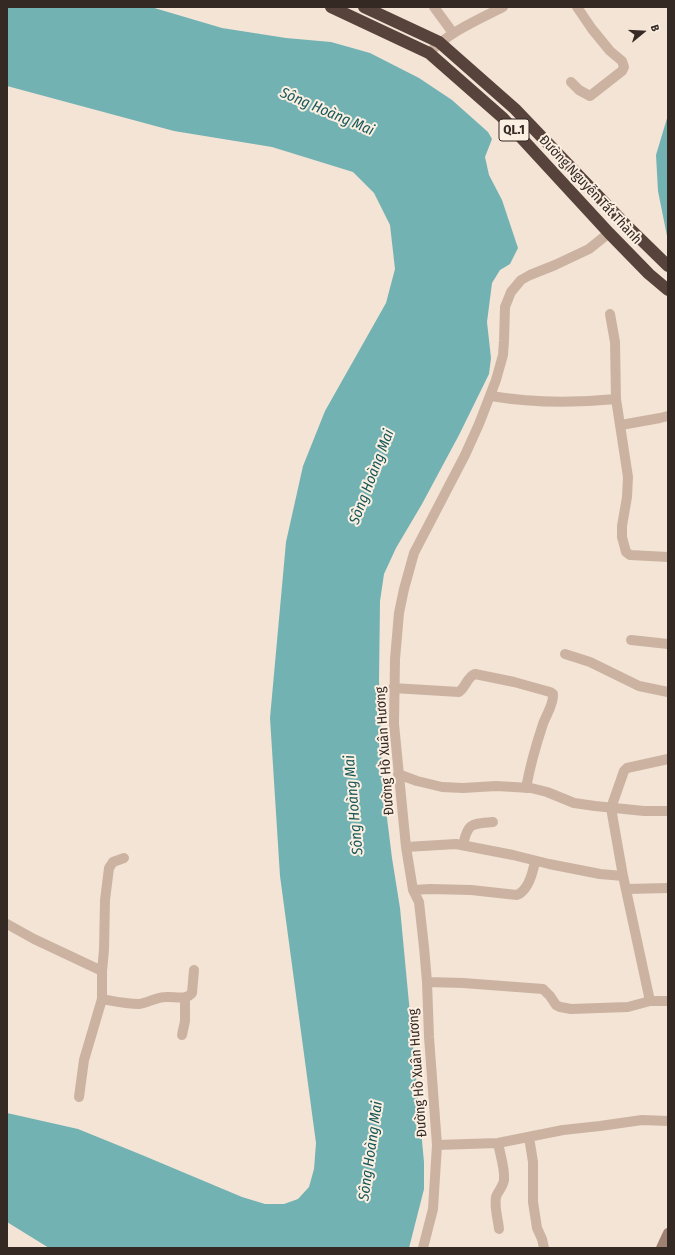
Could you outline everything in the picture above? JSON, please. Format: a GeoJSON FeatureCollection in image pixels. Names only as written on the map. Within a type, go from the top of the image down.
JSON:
{"type":"FeatureCollection","features":[{"type":"Feature","properties":{"kind":"highway","name":"Đường Nguyễn Tất Thành"},"geometry":{"type":"LineString","coordinates":[[331,7],[428,53],[503,118],[609,234],[649,274],[668,290]]}},
{"type":"Feature","properties":{"kind":"highway","name":"Đường Nguyễn Tất Thành"},"geometry":{"type":"LineString","coordinates":[[364,7],[439,42],[515,110],[623,222],[668,266]]}},
{"type":"Feature","properties":{"kind":"main road"},"geometry":{"type":"LineString","coordinates":[[661,1248],[668,1233]]}},
{"type":"Feature","properties":{"kind":"street"},"geometry":{"type":"LineString","coordinates":[[434,7],[453,33]]}},
{"type":"Feature","properties":{"kind":"street"},"geometry":{"type":"LineString","coordinates":[[428,53],[439,42],[453,33],[503,7]]}},
{"type":"Feature","properties":{"kind":"street"},"geometry":{"type":"LineString","coordinates":[[571,82],[579,90],[590,96],[622,71],[624,67],[622,61],[610,51],[592,30],[577,7]]}},
{"type":"Feature","properties":{"kind":"street","name":"Đường Hồ Xuân Hương"},"geometry":{"type":"LineString","coordinates":[[424,1248],[433,1209],[437,1144],[429,1037],[427,982],[419,902],[413,890],[406,847],[394,724],[394,659],[399,613],[414,553],[465,455],[491,396],[503,355],[505,307],[511,292],[521,280],[589,249],[609,234]]}},
{"type":"Feature","properties":{"kind":"street"},"geometry":{"type":"LineString","coordinates":[[610,314],[615,342],[616,399],[628,477],[622,537],[626,552],[630,555],[668,557]]}},
{"type":"Feature","properties":{"kind":"street"},"geometry":{"type":"LineString","coordinates":[[491,396],[512,400],[566,401],[616,399]]}},
{"type":"Feature","properties":{"kind":"street"},"geometry":{"type":"LineString","coordinates":[[621,425],[668,416]]}},
{"type":"Feature","properties":{"kind":"street"},"geometry":{"type":"LineString","coordinates":[[631,640],[668,644]]}},
{"type":"Feature","properties":{"kind":"street"},"geometry":{"type":"LineString","coordinates":[[565,654],[590,662],[640,686],[668,692]]}},
{"type":"Feature","properties":{"kind":"street"},"geometry":{"type":"LineString","coordinates":[[394,688],[459,692],[471,675],[475,674],[519,683],[553,694],[553,700],[542,729],[526,788]]}},
{"type":"Feature","properties":{"kind":"street"},"geometry":{"type":"LineString","coordinates":[[650,1002],[623,876],[611,808],[624,771],[627,768],[668,760]]}},
{"type":"Feature","properties":{"kind":"street"},"geometry":{"type":"LineString","coordinates":[[398,774],[416,781],[442,787],[463,788],[496,786],[526,788],[547,792],[574,802],[611,808],[668,811]]}},
{"type":"Feature","properties":{"kind":"street"},"geometry":{"type":"LineString","coordinates":[[463,845],[467,829],[480,824],[493,822]]}},
{"type":"Feature","properties":{"kind":"street"},"geometry":{"type":"LineString","coordinates":[[406,847],[441,844],[463,845],[600,874],[623,876]]}},
{"type":"Feature","properties":{"kind":"street"},"geometry":{"type":"LineString","coordinates":[[79,1097],[84,1060],[102,998],[106,886],[109,868],[113,862],[124,858]]}},
{"type":"Feature","properties":{"kind":"street"},"geometry":{"type":"LineString","coordinates":[[413,890],[471,890],[517,895],[528,883],[535,861]]}},
{"type":"Feature","properties":{"kind":"street"},"geometry":{"type":"LineString","coordinates":[[627,889],[668,888]]}},
{"type":"Feature","properties":{"kind":"street"},"geometry":{"type":"LineString","coordinates":[[7,924],[34,939],[102,971]]}},
{"type":"Feature","properties":{"kind":"street"},"geometry":{"type":"LineString","coordinates":[[102,998],[119,1002],[139,1004],[165,997],[186,998],[192,993],[194,970]]}},
{"type":"Feature","properties":{"kind":"street"},"geometry":{"type":"LineString","coordinates":[[427,982],[538,988],[546,991],[560,1008],[570,1009],[628,1007],[650,1002],[668,1001]]}},
{"type":"Feature","properties":{"kind":"street"},"geometry":{"type":"LineString","coordinates":[[182,1035],[185,1021],[186,998]]}},
{"type":"Feature","properties":{"kind":"street"},"geometry":{"type":"LineString","coordinates":[[437,1144],[498,1143],[563,1130],[642,1120],[668,1121]]}},
{"type":"Feature","properties":{"kind":"street"},"geometry":{"type":"LineString","coordinates":[[528,1137],[534,1162],[532,1192],[534,1208],[537,1228],[544,1248]]}},
{"type":"Feature","properties":{"kind":"street"},"geometry":{"type":"LineString","coordinates":[[498,1143],[504,1179],[503,1185],[496,1197],[499,1229]]}},
{"type":"Feature","properties":{"kind":"water","name":"Sông Hoàng Mai"},"geometry":{"type":"Polygon","coordinates":[[[7,7],[151,7],[222,28],[286,38],[331,42],[370,53],[419,78],[452,100],[488,132],[492,139],[485,157],[489,175],[502,200],[518,248],[510,264],[500,270],[492,283],[487,322],[491,358],[489,374],[459,435],[422,504],[396,548],[384,574],[380,601],[379,681],[382,778],[400,908],[424,1162],[424,1189],[409,1248],[49,1248],[7,1222],[7,1113],[78,1129],[242,1197],[265,1204],[284,1204],[298,1199],[309,1187],[314,1169],[316,1143],[280,876],[270,718],[286,542],[303,466],[325,411],[386,303],[395,269],[390,225],[374,193],[353,172],[272,147],[174,131],[7,86],[7,7]]]}},
{"type":"Feature","properties":{"kind":"water"},"geometry":{"type":"Polygon","coordinates":[[[668,115],[668,241],[658,191],[656,155],[668,115]]]}}]}
